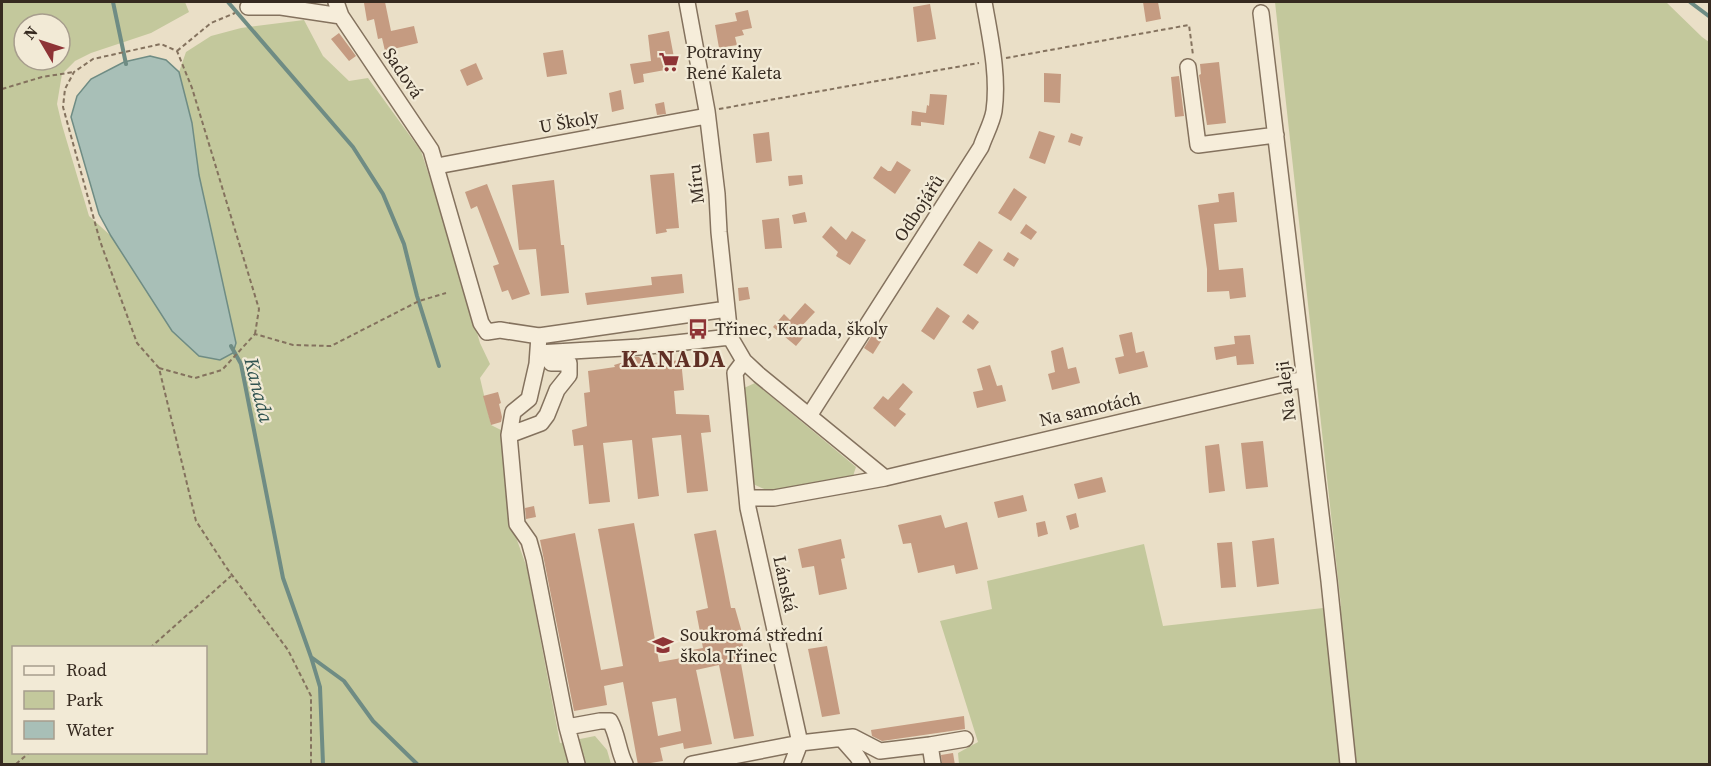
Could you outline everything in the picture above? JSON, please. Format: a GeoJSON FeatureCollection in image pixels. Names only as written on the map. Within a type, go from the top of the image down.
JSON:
{"type":"FeatureCollection","features":[{"type":"Feature","properties":{"kind":"street","name":"Míru"},"geometry":{"type":"LineString","coordinates":[[687,2],[707,113],[730,337],[744,361]]}},
{"type":"Feature","properties":{"kind":"street","name":"Odbojářů"},"geometry":{"type":"LineString","coordinates":[[809,416],[981,147],[993,113],[994,60],[984,2]]}},
{"type":"Feature","properties":{"kind":"street"},"geometry":{"type":"LineString","coordinates":[[248,7],[339,9]]}},
{"type":"Feature","properties":{"kind":"street","name":"Sadová"},"geometry":{"type":"LineString","coordinates":[[339,9],[431,150],[481,323],[487,332],[500,330],[539,336]]}},
{"type":"Feature","properties":{"kind":"street","name":"Na aleji"},"geometry":{"type":"LineString","coordinates":[[1261,13],[1348,765]]}},
{"type":"Feature","properties":{"kind":"street"},"geometry":{"type":"LineString","coordinates":[[1188,67],[1198,145],[1276,135]]}},
{"type":"Feature","properties":{"kind":"street","name":"U Školy"},"geometry":{"type":"LineString","coordinates":[[437,166],[707,113]]}},
{"type":"Feature","properties":{"kind":"street"},"geometry":{"type":"LineString","coordinates":[[577,765],[567,727],[534,559],[529,541],[517,524],[509,435],[513,411],[529,399],[538,358],[539,336],[727,309]]}},
{"type":"Feature","properties":{"kind":"street"},"geometry":{"type":"LineString","coordinates":[[538,358],[730,337]]}},
{"type":"Feature","properties":{"kind":"street"},"geometry":{"type":"LineString","coordinates":[[509,435],[541,423],[547,415],[557,390],[569,375],[569,363],[538,358]]}},
{"type":"Feature","properties":{"kind":"street"},"geometry":{"type":"LineString","coordinates":[[744,361],[885,478]]}},
{"type":"Feature","properties":{"kind":"street","name":"Lánská"},"geometry":{"type":"LineString","coordinates":[[744,361],[735,373],[748,508],[800,743]]}},
{"type":"Feature","properties":{"kind":"street","name":"Na samotách"},"geometry":{"type":"LineString","coordinates":[[748,498],[774,498],[885,478],[1304,379]]}},
{"type":"Feature","properties":{"kind":"street"},"geometry":{"type":"LineString","coordinates":[[567,727],[610,721],[625,765]]}},
{"type":"Feature","properties":{"kind":"street"},"geometry":{"type":"LineString","coordinates":[[692,765],[800,743],[853,736],[880,751],[965,739]]}},
{"type":"Feature","properties":{"kind":"street"},"geometry":{"type":"LineString","coordinates":[[842,738],[857,756],[861,765]]}},
{"type":"Feature","properties":{"kind":"street"},"geometry":{"type":"LineString","coordinates":[[792,765],[800,743]]}},
{"type":"Feature","properties":{"kind":"street"},"geometry":{"type":"LineString","coordinates":[[930,745],[933,765]]}},
{"type":"Feature","properties":{"kind":"path"},"geometry":{"type":"LineString","coordinates":[[177,51],[211,23],[248,7]]}},
{"type":"Feature","properties":{"kind":"path"},"geometry":{"type":"LineString","coordinates":[[707,113],[1189,25],[1193,58],[1188,67]]}},
{"type":"Feature","properties":{"kind":"path"},"geometry":{"type":"LineString","coordinates":[[2,89],[42,77],[74,72],[93,59],[118,53],[162,44],[177,51],[192,88],[259,309],[255,334],[222,370],[195,378],[159,368]]}},
{"type":"Feature","properties":{"kind":"path"},"geometry":{"type":"LineString","coordinates":[[74,72],[65,89],[63,107],[100,241],[137,343],[159,368],[196,520],[232,575],[288,650],[311,696],[311,765]]}},
{"type":"Feature","properties":{"kind":"path"},"geometry":{"type":"LineString","coordinates":[[255,334],[293,345],[331,345],[418,301],[446,293]]}},
{"type":"Feature","properties":{"kind":"path"},"geometry":{"type":"LineString","coordinates":[[152,646],[232,575]]}},
{"type":"Feature","properties":{"kind":"path"},"geometry":{"type":"LineString","coordinates":[[16,765],[29,754]]}},
{"type":"Feature","properties":{"kind":"green space"},"geometry":{"type":"Polygon","coordinates":[[[2,2],[185,2],[189,12],[151,33],[91,53],[72,64],[72,12],[12,12],[12,72],[64,72],[57,104],[89,216],[111,236],[172,331],[199,356],[220,360],[210,230],[192,123],[179,72],[186,52],[211,36],[241,28],[304,20],[323,56],[349,81],[368,78],[421,151],[480,343],[490,364],[480,378],[491,425],[503,431],[512,526],[527,568],[560,743],[595,736],[607,750],[611,764],[2,764],[2,2]]]}},
{"type":"Feature","properties":{"kind":"green space"},"geometry":{"type":"Polygon","coordinates":[[[1275,2],[1666,2],[1709,42],[1709,764],[959,764],[958,753],[978,742],[940,621],[992,609],[987,581],[1144,544],[1163,626],[1341,606],[1275,2]]]}},
{"type":"Feature","properties":{"kind":"green space"},"geometry":{"type":"Polygon","coordinates":[[[755,383],[856,467],[851,482],[775,494],[753,484],[744,388],[755,383]]]}},
{"type":"Feature","properties":{"kind":"water"},"geometry":{"type":"Polygon","coordinates":[[[150,56],[166,60],[179,72],[192,123],[199,175],[236,343],[233,353],[220,360],[199,356],[172,331],[111,236],[99,214],[71,117],[77,96],[91,79],[124,62],[150,56]]]}},
{"type":"Feature","properties":{"kind":"building"},"geometry":{"type":"Polygon","coordinates":[[[385,2],[391,31],[414,26],[418,43],[385,51],[382,38],[378,39],[374,19],[367,21],[364,3],[385,2]]]}},
{"type":"Feature","properties":{"kind":"building"},"geometry":{"type":"Polygon","coordinates":[[[1143,2],[1158,2],[1161,19],[1146,22],[1143,2]]]}},
{"type":"Feature","properties":{"kind":"building"},"geometry":{"type":"Polygon","coordinates":[[[930,4],[936,39],[917,42],[913,7],[930,4]]]}},
{"type":"Feature","properties":{"kind":"building"},"geometry":{"type":"Polygon","coordinates":[[[748,10],[752,28],[742,30],[744,35],[735,37],[737,45],[719,48],[715,25],[737,21],[735,13],[748,10]]]}},
{"type":"Feature","properties":{"kind":"building"},"geometry":{"type":"Polygon","coordinates":[[[669,31],[676,68],[643,74],[644,82],[634,84],[630,64],[651,61],[648,35],[669,31]]]}},
{"type":"Feature","properties":{"kind":"building"},"geometry":{"type":"Polygon","coordinates":[[[339,33],[356,56],[349,61],[331,39],[339,33]]]}},
{"type":"Feature","properties":{"kind":"building"},"geometry":{"type":"Polygon","coordinates":[[[563,50],[567,74],[547,77],[543,53],[563,50]]]}},
{"type":"Feature","properties":{"kind":"building"},"geometry":{"type":"Polygon","coordinates":[[[1219,62],[1226,123],[1207,125],[1199,75],[1201,74],[1200,64],[1219,62]]]}},
{"type":"Feature","properties":{"kind":"building"},"geometry":{"type":"Polygon","coordinates":[[[476,63],[483,79],[467,86],[460,70],[476,63]]]}},
{"type":"Feature","properties":{"kind":"building"},"geometry":{"type":"Polygon","coordinates":[[[1044,73],[1061,74],[1060,103],[1044,102],[1044,73]]]}},
{"type":"Feature","properties":{"kind":"building"},"geometry":{"type":"Polygon","coordinates":[[[1179,76],[1184,116],[1175,117],[1171,77],[1179,76]]]}},
{"type":"Feature","properties":{"kind":"building"},"geometry":{"type":"Polygon","coordinates":[[[621,90],[624,109],[612,112],[609,93],[621,90]]]}},
{"type":"Feature","properties":{"kind":"building"},"geometry":{"type":"Polygon","coordinates":[[[930,94],[947,95],[944,125],[921,122],[921,126],[911,125],[912,111],[926,113],[930,94]]]}},
{"type":"Feature","properties":{"kind":"building"},"geometry":{"type":"Polygon","coordinates":[[[664,102],[666,114],[657,115],[655,104],[664,102]]]}},
{"type":"Feature","properties":{"kind":"building"},"geometry":{"type":"Polygon","coordinates":[[[1039,131],[1055,136],[1045,164],[1029,158],[1039,131]]]}},
{"type":"Feature","properties":{"kind":"building"},"geometry":{"type":"Polygon","coordinates":[[[769,132],[772,161],[756,163],[753,134],[769,132]]]}},
{"type":"Feature","properties":{"kind":"building"},"geometry":{"type":"Polygon","coordinates":[[[1071,133],[1083,137],[1080,146],[1068,142],[1071,133]]]}},
{"type":"Feature","properties":{"kind":"building"},"geometry":{"type":"Polygon","coordinates":[[[897,161],[911,170],[895,194],[873,178],[881,166],[891,171],[897,161]]]}},
{"type":"Feature","properties":{"kind":"building"},"geometry":{"type":"Polygon","coordinates":[[[674,173],[679,228],[666,229],[667,232],[656,234],[650,175],[674,173]]]}},
{"type":"Feature","properties":{"kind":"building"},"geometry":{"type":"Polygon","coordinates":[[[802,175],[803,184],[789,186],[788,176],[802,175]]]}},
{"type":"Feature","properties":{"kind":"building"},"geometry":{"type":"Polygon","coordinates":[[[554,180],[569,293],[541,296],[536,249],[519,250],[512,185],[554,180]]]}},
{"type":"Feature","properties":{"kind":"building"},"geometry":{"type":"Polygon","coordinates":[[[487,184],[530,294],[512,300],[508,290],[502,292],[493,266],[499,264],[477,206],[471,209],[465,192],[487,184]]]}},
{"type":"Feature","properties":{"kind":"building"},"geometry":{"type":"Polygon","coordinates":[[[1014,188],[1027,197],[1011,221],[998,213],[1014,188]]]}},
{"type":"Feature","properties":{"kind":"building"},"geometry":{"type":"Polygon","coordinates":[[[1234,192],[1237,222],[1214,224],[1219,270],[1243,268],[1246,297],[1230,299],[1229,291],[1207,292],[1207,269],[1198,205],[1219,202],[1218,194],[1234,192]]]}},
{"type":"Feature","properties":{"kind":"building"},"geometry":{"type":"Polygon","coordinates":[[[805,212],[807,222],[794,224],[792,215],[805,212]]]}},
{"type":"Feature","properties":{"kind":"building"},"geometry":{"type":"Polygon","coordinates":[[[779,218],[782,248],[765,249],[762,220],[779,218]]]}},
{"type":"Feature","properties":{"kind":"building"},"geometry":{"type":"Polygon","coordinates":[[[1026,224],[1037,232],[1031,240],[1020,233],[1026,224]]]}},
{"type":"Feature","properties":{"kind":"building"},"geometry":{"type":"Polygon","coordinates":[[[831,226],[846,240],[852,231],[866,240],[850,265],[836,256],[838,252],[822,237],[831,226]]]}},
{"type":"Feature","properties":{"kind":"building"},"geometry":{"type":"Polygon","coordinates":[[[979,241],[993,250],[977,274],[963,265],[979,241]]]}},
{"type":"Feature","properties":{"kind":"building"},"geometry":{"type":"Polygon","coordinates":[[[1008,252],[1019,259],[1014,267],[1003,260],[1008,252]]]}},
{"type":"Feature","properties":{"kind":"building"},"geometry":{"type":"Polygon","coordinates":[[[682,274],[684,293],[587,305],[585,293],[652,285],[651,277],[682,274]]]}},
{"type":"Feature","properties":{"kind":"building"},"geometry":{"type":"Polygon","coordinates":[[[748,287],[750,299],[739,301],[738,288],[748,287]]]}},
{"type":"Feature","properties":{"kind":"building"},"geometry":{"type":"Polygon","coordinates":[[[805,303],[815,312],[800,328],[807,333],[796,346],[773,327],[784,314],[790,320],[805,303]]]}},
{"type":"Feature","properties":{"kind":"building"},"geometry":{"type":"Polygon","coordinates":[[[937,307],[950,316],[934,340],[921,331],[937,307]]]}},
{"type":"Feature","properties":{"kind":"building"},"geometry":{"type":"Polygon","coordinates":[[[968,314],[979,322],[973,330],[962,322],[968,314]]]}},
{"type":"Feature","properties":{"kind":"building"},"geometry":{"type":"Polygon","coordinates":[[[874,332],[883,338],[873,354],[864,348],[874,332]]]}},
{"type":"Feature","properties":{"kind":"building"},"geometry":{"type":"Polygon","coordinates":[[[1132,332],[1136,353],[1144,351],[1148,367],[1119,374],[1115,358],[1124,356],[1119,335],[1132,332]]]}},
{"type":"Feature","properties":{"kind":"building"},"geometry":{"type":"Polygon","coordinates":[[[1250,335],[1254,364],[1237,365],[1236,356],[1216,360],[1214,347],[1235,344],[1234,336],[1250,335]]]}},
{"type":"Feature","properties":{"kind":"building"},"geometry":{"type":"Polygon","coordinates":[[[1063,347],[1068,369],[1076,367],[1080,383],[1052,390],[1048,374],[1055,372],[1051,351],[1063,347]]]}},
{"type":"Feature","properties":{"kind":"building"},"geometry":{"type":"Polygon","coordinates":[[[628,357],[639,357],[654,363],[681,360],[684,390],[674,391],[676,414],[709,415],[711,432],[701,433],[708,491],[687,493],[681,435],[652,438],[659,496],[638,499],[632,440],[603,443],[610,502],[589,504],[583,445],[574,446],[572,430],[587,426],[584,393],[590,392],[588,371],[615,367],[614,365],[627,361],[628,357]]]}},
{"type":"Feature","properties":{"kind":"building"},"geometry":{"type":"Polygon","coordinates":[[[990,365],[997,386],[1002,385],[1006,401],[977,408],[973,392],[983,390],[977,369],[990,365]]]}},
{"type":"Feature","properties":{"kind":"building"},"geometry":{"type":"Polygon","coordinates":[[[903,383],[913,392],[899,409],[906,414],[895,427],[873,408],[883,396],[888,400],[903,383]]]}},
{"type":"Feature","properties":{"kind":"building"},"geometry":{"type":"Polygon","coordinates":[[[498,392],[501,403],[499,404],[501,422],[491,425],[483,396],[498,392]]]}},
{"type":"Feature","properties":{"kind":"building"},"geometry":{"type":"Polygon","coordinates":[[[1263,441],[1268,487],[1246,489],[1241,443],[1263,441]]]}},
{"type":"Feature","properties":{"kind":"building"},"geometry":{"type":"Polygon","coordinates":[[[1219,444],[1225,491],[1209,493],[1205,446],[1219,444]]]}},
{"type":"Feature","properties":{"kind":"building"},"geometry":{"type":"Polygon","coordinates":[[[1102,477],[1106,492],[1078,499],[1074,484],[1102,477]]]}},
{"type":"Feature","properties":{"kind":"building"},"geometry":{"type":"Polygon","coordinates":[[[1023,495],[1027,511],[998,518],[994,502],[1023,495]]]}},
{"type":"Feature","properties":{"kind":"building"},"geometry":{"type":"Polygon","coordinates":[[[534,506],[536,517],[526,519],[525,508],[534,506]]]}},
{"type":"Feature","properties":{"kind":"building"},"geometry":{"type":"Polygon","coordinates":[[[1076,513],[1079,527],[1070,530],[1066,516],[1076,513]]]}},
{"type":"Feature","properties":{"kind":"building"},"geometry":{"type":"Polygon","coordinates":[[[941,515],[945,528],[967,522],[978,569],[956,574],[954,565],[918,573],[911,543],[903,544],[898,525],[941,515]]]}},
{"type":"Feature","properties":{"kind":"building"},"geometry":{"type":"Polygon","coordinates":[[[1045,521],[1048,534],[1038,537],[1036,523],[1045,521]]]}},
{"type":"Feature","properties":{"kind":"building"},"geometry":{"type":"Polygon","coordinates":[[[634,523],[659,662],[693,656],[692,650],[703,648],[696,611],[708,608],[694,534],[716,530],[731,608],[735,608],[741,629],[744,657],[740,658],[754,736],[734,739],[719,665],[696,670],[712,744],[684,749],[683,743],[660,748],[663,761],[638,765],[623,682],[604,686],[607,705],[574,711],[540,540],[575,533],[601,670],[623,666],[598,529],[634,523]],[[676,698],[652,702],[658,736],[681,731],[676,698]]]}},
{"type":"Feature","properties":{"kind":"building"},"geometry":{"type":"Polygon","coordinates":[[[1274,538],[1279,584],[1257,587],[1252,541],[1274,538]]]}},
{"type":"Feature","properties":{"kind":"building"},"geometry":{"type":"Polygon","coordinates":[[[841,539],[845,558],[841,559],[847,589],[819,595],[814,566],[802,568],[798,549],[841,539]]]}},
{"type":"Feature","properties":{"kind":"building"},"geometry":{"type":"Polygon","coordinates":[[[1232,542],[1236,587],[1221,588],[1217,543],[1232,542]]]}},
{"type":"Feature","properties":{"kind":"building"},"geometry":{"type":"Polygon","coordinates":[[[827,646],[840,714],[822,717],[808,649],[827,646]]]}},
{"type":"Feature","properties":{"kind":"building"},"geometry":{"type":"Polygon","coordinates":[[[964,716],[965,729],[882,741],[872,736],[871,730],[964,716]]]}},
{"type":"Feature","properties":{"kind":"building"},"geometry":{"type":"Polygon","coordinates":[[[953,753],[955,765],[942,765],[941,755],[953,753]]]}},
{"type":"Feature","properties":{"kind":"waterway","name":"Kanada"},"geometry":{"type":"LineString","coordinates":[[113,2],[126,64]]}},
{"type":"Feature","properties":{"kind":"waterway"},"geometry":{"type":"LineString","coordinates":[[228,2],[353,147],[383,194],[404,244],[417,296],[439,366]]}},
{"type":"Feature","properties":{"kind":"waterway"},"geometry":{"type":"LineString","coordinates":[[1690,2],[1710,17]]}},
{"type":"Feature","properties":{"kind":"waterway","name":"Kanada"},"geometry":{"type":"LineString","coordinates":[[231,346],[241,364],[283,578],[320,687],[323,764]]}},
{"type":"Feature","properties":{"kind":"waterway"},"geometry":{"type":"LineString","coordinates":[[311,657],[344,681],[373,721],[417,764]]}},
{"type":"Feature","properties":{"kind":"place","name":"Potraviny René Kaleta"},"geometry":{"type":"Point","coordinates":[669,62]}},
{"type":"Feature","properties":{"kind":"place","name":"Třinec, Kanada, školy"},"geometry":{"type":"Point","coordinates":[698,329]}},
{"type":"Feature","properties":{"kind":"place","name":"Soukromá střední škola Třinec"},"geometry":{"type":"Point","coordinates":[663,645]}},
{"type":"Feature","properties":{"kind":"district","name":"KANADA"},"geometry":{"type":"Point","coordinates":[674,359]}}]}
